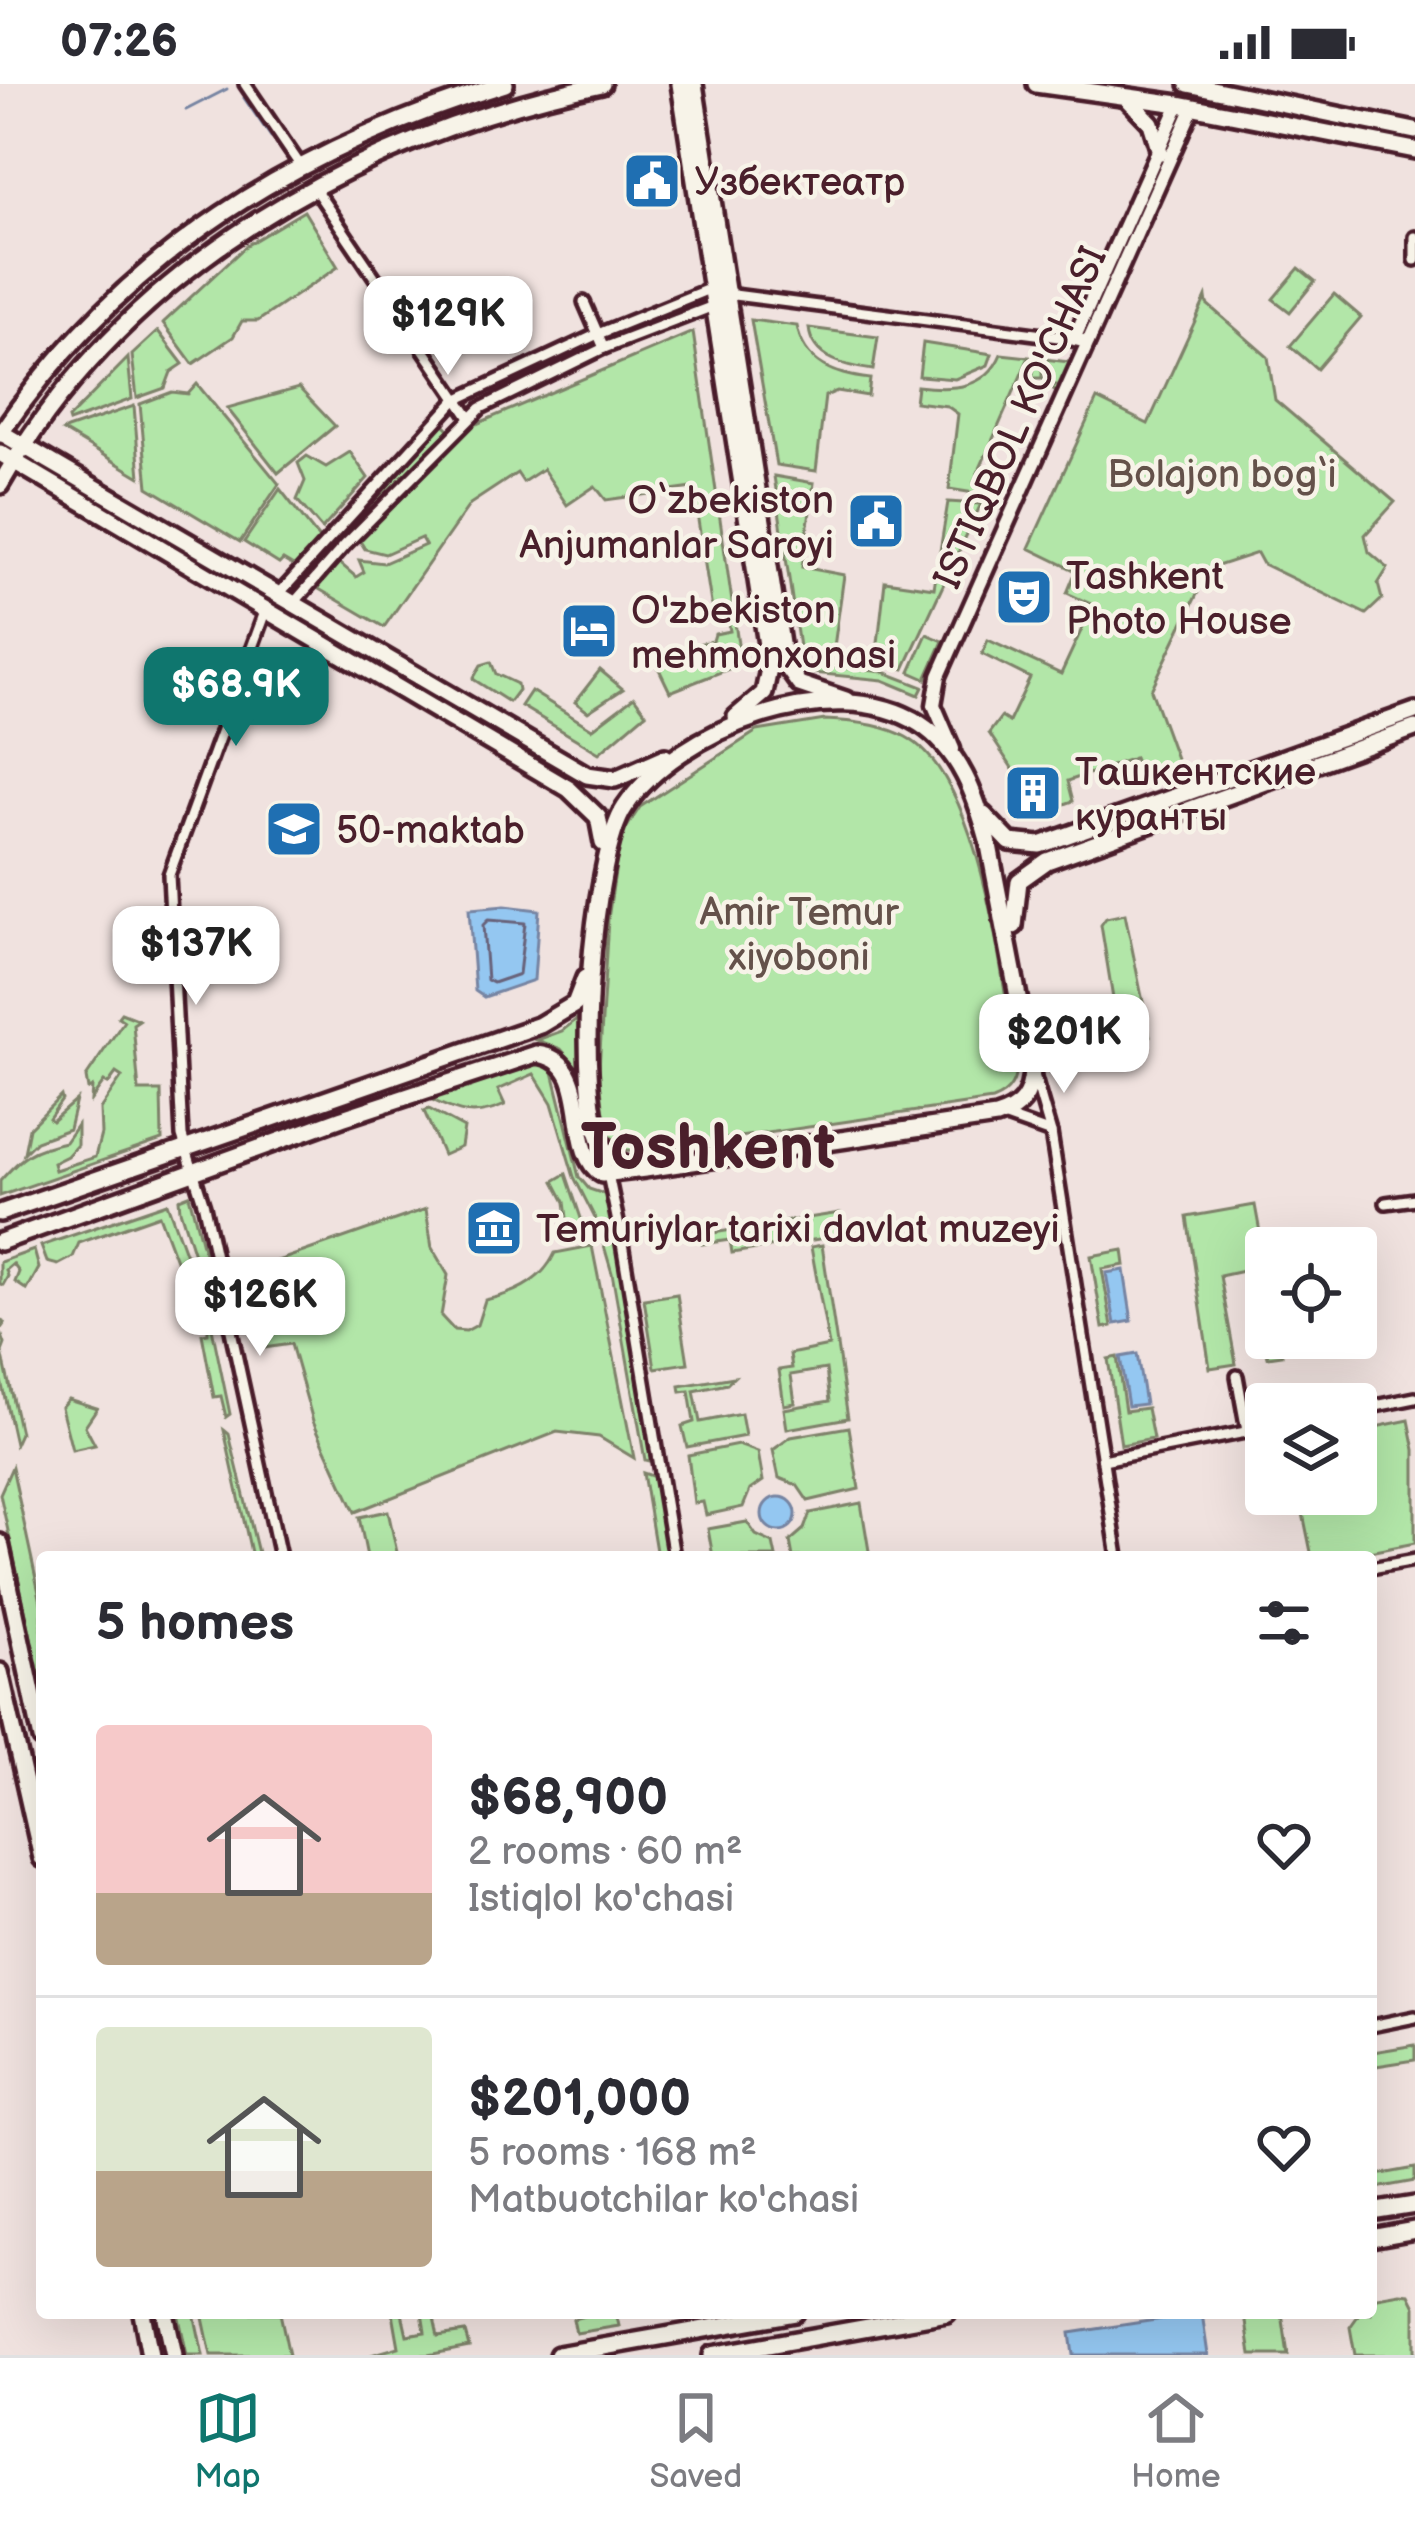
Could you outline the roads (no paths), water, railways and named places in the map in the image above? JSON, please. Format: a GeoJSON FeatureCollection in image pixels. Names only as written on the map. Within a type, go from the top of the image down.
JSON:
{"type":"FeatureCollection","features":[{"type":"Feature","properties":{"kind":"main road"},"geometry":{"type":"LineString","coordinates":[[505,84],[428,110],[300,165],[198,228],[117,294],[56,360],[0,433],[594,777],[625,776],[752,718],[803,707],[866,706]]}},
{"type":"Feature","properties":{"kind":"main road"},"geometry":{"type":"LineString","coordinates":[[0,485],[7,457],[24,446],[83,368],[135,313],[224,243],[314,186],[473,121],[602,84]]}},
{"type":"Feature","properties":{"kind":"main road"},"geometry":{"type":"LineString","coordinates":[[0,1242],[342,1118],[539,1054],[565,1068],[591,1167],[608,1174],[1000,1116],[1025,1100],[1033,1070],[1018,981],[979,807],[966,778],[930,732],[891,711],[802,686],[785,666],[680,84]]}},
{"type":"Feature","properties":{"kind":"main road"},"geometry":{"type":"LineString","coordinates":[[603,864],[614,826],[629,801],[656,772],[758,700],[770,670],[694,84]]}},
{"type":"Feature","properties":{"kind":"main road"},"geometry":{"type":"LineString","coordinates":[[1036,84],[1186,106],[1415,150]]}},
{"type":"Feature","properties":{"kind":"main road"},"geometry":{"type":"LineString","coordinates":[[1195,85],[1415,131]]}},
{"type":"Feature","properties":{"kind":"main road","name":"ISTIQBOL KO'CHASI"},"geometry":{"type":"LineString","coordinates":[[1186,106],[1195,85]]}},
{"type":"Feature","properties":{"kind":"main road"},"geometry":{"type":"LineString","coordinates":[[1125,97],[1151,123],[1160,152]]}},
{"type":"Feature","properties":{"kind":"main road"},"geometry":{"type":"LineString","coordinates":[[300,165],[314,186]]}},
{"type":"Feature","properties":{"kind":"main road"},"geometry":{"type":"LineString","coordinates":[[7,457],[569,789],[600,820],[603,864],[586,1063],[604,1148],[615,1159],[645,1169]]}},
{"type":"Feature","properties":{"kind":"main road"},"geometry":{"type":"LineString","coordinates":[[979,807],[1006,840],[1037,846],[1415,711]]}},
{"type":"Feature","properties":{"kind":"main road"},"geometry":{"type":"LineString","coordinates":[[1018,981],[1015,899],[1019,881],[1032,869],[1415,728]]}},
{"type":"Feature","properties":{"kind":"main road"},"geometry":{"type":"LineString","coordinates":[[0,1214],[556,1018],[583,991],[600,898]]}},
{"type":"Feature","properties":{"kind":"main road"},"geometry":{"type":"LineString","coordinates":[[0,1543],[36,1711]]}},
{"type":"Feature","properties":{"kind":"main road"},"geometry":{"type":"LineString","coordinates":[[0,1672],[36,1812]]}},
{"type":"Feature","properties":{"kind":"main road"},"geometry":{"type":"LineString","coordinates":[[1377,2211],[1415,2204]]}},
{"type":"Feature","properties":{"kind":"main road"},"geometry":{"type":"LineString","coordinates":[[1377,2237],[1415,2230]]}},
{"type":"Feature","properties":{"kind":"main road"},"geometry":{"type":"LineString","coordinates":[[143,2319],[150,2355]]}},
{"type":"Feature","properties":{"kind":"main road"},"geometry":{"type":"LineString","coordinates":[[166,2319],[174,2355]]}},
{"type":"Feature","properties":{"kind":"main road"},"geometry":{"type":"LineString","coordinates":[[558,2355],[644,2347],[768,2319]]}},
{"type":"Feature","properties":{"kind":"main road"},"geometry":{"type":"LineString","coordinates":[[712,2355],[913,2319]]}},
{"type":"Feature","properties":{"kind":"street"},"geometry":{"type":"LineString","coordinates":[[245,84],[300,165]]}},
{"type":"Feature","properties":{"kind":"street","name":"ISTIQBOL KO'CHASI"},"geometry":{"type":"LineString","coordinates":[[966,778],[936,714],[936,686],[1160,152],[1186,106]]}},
{"type":"Feature","properties":{"kind":"street","name":"ISTIQBOL KO'CHASI"},"geometry":{"type":"LineString","coordinates":[[1081,340],[1186,106]]}},
{"type":"Feature","properties":{"kind":"street"},"geometry":{"type":"LineString","coordinates":[[314,186],[470,418]]}},
{"type":"Feature","properties":{"kind":"street"},"geometry":{"type":"LineString","coordinates":[[1415,237],[1415,260]]}},
{"type":"Feature","properties":{"kind":"street"},"geometry":{"type":"LineString","coordinates":[[286,599],[470,418],[510,393],[721,296]]}},
{"type":"Feature","properties":{"kind":"street"},"geometry":{"type":"LineString","coordinates":[[286,599],[455,400],[598,334],[721,296],[1081,340]]}},
{"type":"Feature","properties":{"kind":"street"},"geometry":{"type":"LineString","coordinates":[[584,302],[604,349]]}},
{"type":"Feature","properties":{"kind":"street"},"geometry":{"type":"LineString","coordinates":[[266,609],[169,875],[179,1119],[279,1551]]}},
{"type":"Feature","properties":{"kind":"street"},"geometry":{"type":"LineString","coordinates":[[1033,1070],[1051,1133],[1117,1551]]}},
{"type":"Feature","properties":{"kind":"street"},"geometry":{"type":"LineString","coordinates":[[1000,1116],[1051,1133]]}},
{"type":"Feature","properties":{"kind":"street"},"geometry":{"type":"LineString","coordinates":[[599,1133],[673,1551]]}},
{"type":"Feature","properties":{"kind":"street"},"geometry":{"type":"LineString","coordinates":[[1386,1203],[1415,1199]]}},
{"type":"Feature","properties":{"kind":"street"},"geometry":{"type":"LineString","coordinates":[[1237,1376],[1245,1421]]}},
{"type":"Feature","properties":{"kind":"street"},"geometry":{"type":"LineString","coordinates":[[1377,1406],[1415,1398]]}},
{"type":"Feature","properties":{"kind":"street"},"geometry":{"type":"LineString","coordinates":[[1103,1460],[1245,1432]]}},
{"type":"Feature","properties":{"kind":"street"},"geometry":{"type":"LineString","coordinates":[[1377,1567],[1415,1560]]}},
{"type":"Feature","properties":{"kind":"street"},"geometry":{"type":"LineString","coordinates":[[1377,2025],[1415,2018]]}},
{"type":"Feature","properties":{"kind":"water"},"geometry":{"type":"Polygon","coordinates":[[[469,909],[539,910],[534,980],[484,997],[475,991],[469,909]]]}},
{"type":"Feature","properties":{"kind":"water"},"geometry":{"type":"Polygon","coordinates":[[[1124,1270],[1132,1321],[1115,1324],[1106,1273],[1124,1270]]]}},
{"type":"Feature","properties":{"kind":"water"},"geometry":{"type":"Polygon","coordinates":[[[1137,1354],[1145,1404],[1128,1406],[1120,1357],[1137,1354]]]}},
{"type":"Feature","properties":{"kind":"water"},"geometry":{"type":"Polygon","coordinates":[[[779,1497],[791,1502],[796,1514],[791,1526],[779,1531],[767,1526],[762,1514],[767,1502],[779,1497]]]}},
{"type":"Feature","properties":{"kind":"water"},"geometry":{"type":"Polygon","coordinates":[[[1162,2319],[1203,2319],[1208,2355],[1073,2355],[1070,2333],[1162,2319]]]}},
{"type":"Feature","properties":{"kind":"waterway"},"geometry":{"type":"LineString","coordinates":[[186,110],[227,89]]}},
{"type":"Feature","properties":{"kind":"waterway"},"geometry":{"type":"LineString","coordinates":[[244,98],[271,137]]}},
{"type":"Feature","properties":{"kind":"place","name":"Узбектеатр"},"geometry":{"type":"Point","coordinates":[652,181]}},
{"type":"Feature","properties":{"kind":"place","name":"O‘zbekiston Anjumanlar Saroyi"},"geometry":{"type":"Point","coordinates":[876,521]}},
{"type":"Feature","properties":{"kind":"place","name":"Tashkent Photo House"},"geometry":{"type":"Point","coordinates":[1024,597]}},
{"type":"Feature","properties":{"kind":"place","name":"O'zbekiston mehmonxonasi"},"geometry":{"type":"Point","coordinates":[589,631]}},
{"type":"Feature","properties":{"kind":"place","name":"Ташкентские куранты"},"geometry":{"type":"Point","coordinates":[1033,793]}},
{"type":"Feature","properties":{"kind":"place","name":"50-maktab"},"geometry":{"type":"Point","coordinates":[294,829]}},
{"type":"Feature","properties":{"kind":"place","name":"Temuriylar tarixi davlat muzeyi"},"geometry":{"type":"Point","coordinates":[494,1228]}},
{"type":"Feature","properties":{"kind":"district","name":"Toshkent"},"geometry":{"type":"Point","coordinates":[708,1146]}},
{"type":"Feature","properties":{"kind":"park label","name":"Bolajon bog‘i"},"geometry":{"type":"Point","coordinates":[1222,473]}},
{"type":"Feature","properties":{"kind":"park label","name":"Amir Temur xiyoboni"},"geometry":{"type":"Point","coordinates":[799,934]}}]}
